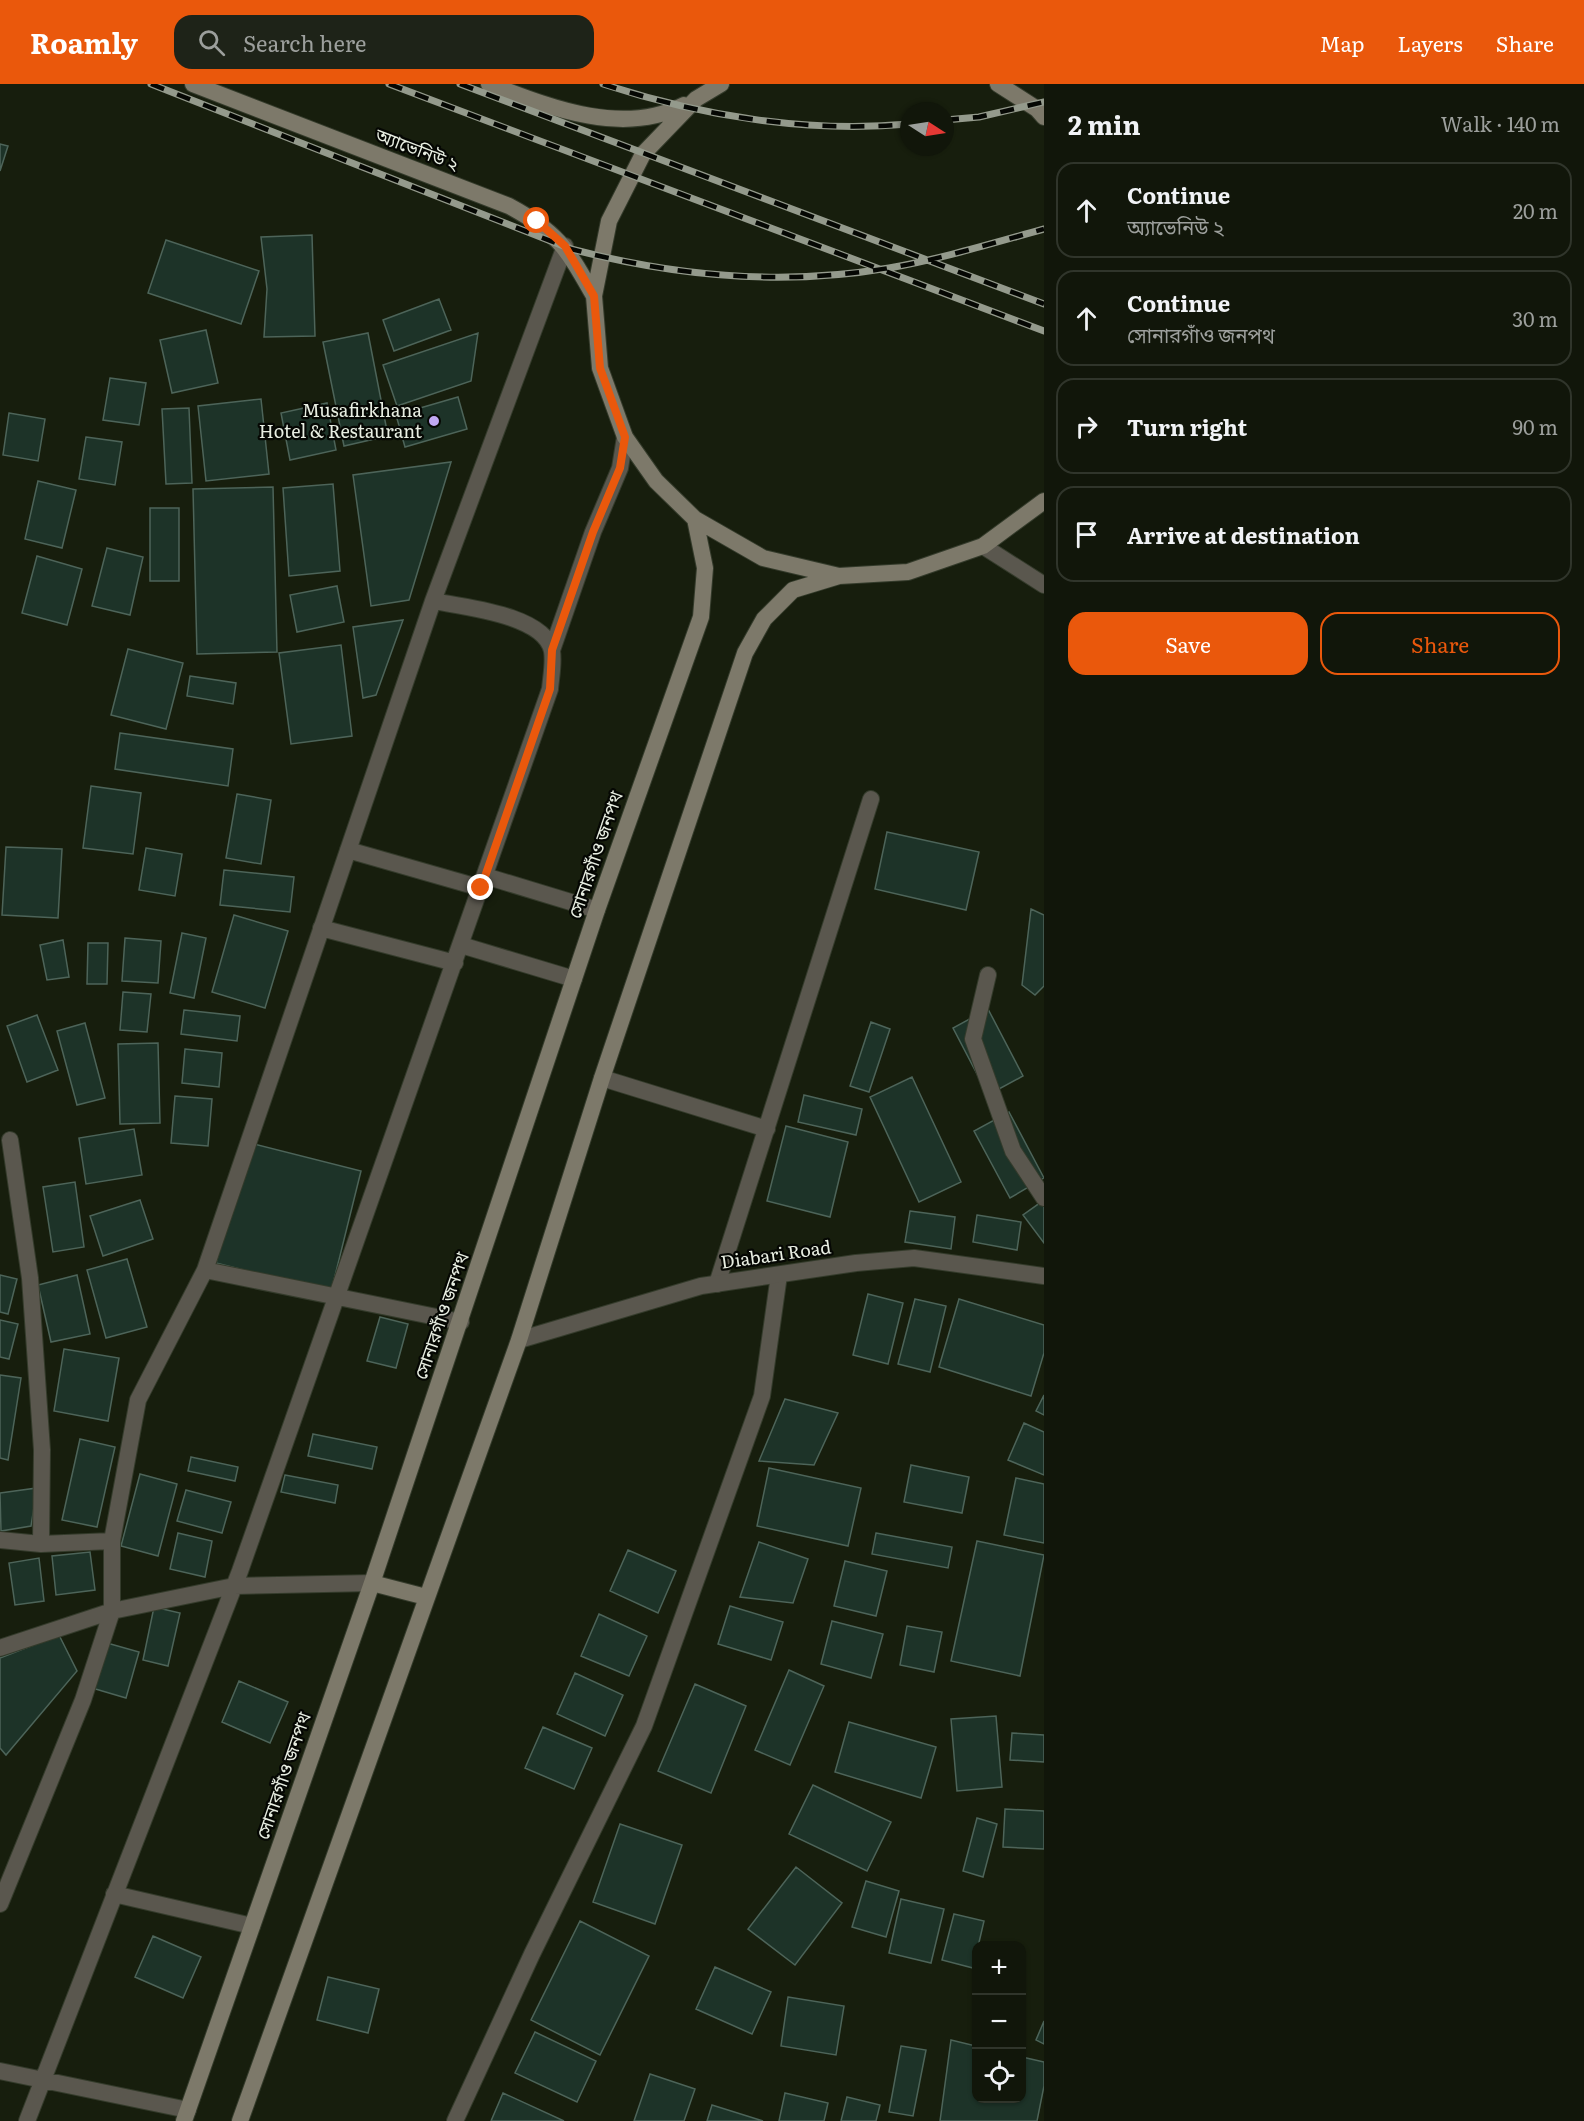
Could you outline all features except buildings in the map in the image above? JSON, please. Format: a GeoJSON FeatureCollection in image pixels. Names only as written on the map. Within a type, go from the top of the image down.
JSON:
{"type":"FeatureCollection","features":[{"type":"Feature","properties":{"kind":"main road","name":"অ্যাভেনিউ ২"},"geometry":{"type":"LineString","coordinates":[[193,84],[509,206],[537,221],[565,246],[594,296]]}},
{"type":"Feature","properties":{"kind":"main road"},"geometry":{"type":"LineString","coordinates":[[489,84],[552,108],[599,117],[638,119],[667,114],[700,91],[721,84]]}},
{"type":"Feature","properties":{"kind":"main road"},"geometry":{"type":"LineString","coordinates":[[998,84],[1037,108],[1044,117]]}},
{"type":"Feature","properties":{"kind":"main road"},"geometry":{"type":"LineString","coordinates":[[700,91],[643,154],[609,221],[594,296],[600,368],[625,437],[656,481],[694,519],[763,558],[839,576]]}},
{"type":"Feature","properties":{"kind":"main road"},"geometry":{"type":"LineString","coordinates":[[240,2121],[519,1341],[602,1078],[745,653],[764,619],[793,590],[839,576],[908,572],[982,546],[1044,501]]}},
{"type":"Feature","properties":{"kind":"main road","name":"সোনারগাঁও জনপথ"},"geometry":{"type":"LineString","coordinates":[[186,2116],[461,1322],[597,910],[701,617],[705,568],[694,519]]}},
{"type":"Feature","properties":{"kind":"main road"},"geometry":{"type":"LineString","coordinates":[[372,1583],[426,1597]]}},
{"type":"Feature","properties":{"kind":"street"},"geometry":{"type":"LineString","coordinates":[[0,1904],[83,1700],[112,1611],[112,1541],[138,1400],[205,1270],[433,601],[565,246]]}},
{"type":"Feature","properties":{"kind":"street"},"geometry":{"type":"LineString","coordinates":[[27,2121],[234,1586],[338,1298],[550,689],[552,650],[593,532],[620,468],[625,437]]}},
{"type":"Feature","properties":{"kind":"street"},"geometry":{"type":"LineString","coordinates":[[982,546],[1044,585]]}},
{"type":"Feature","properties":{"kind":"street"},"geometry":{"type":"LineString","coordinates":[[433,601],[500,615],[536,627],[552,650]]}},
{"type":"Feature","properties":{"kind":"street"},"geometry":{"type":"LineString","coordinates":[[717,1284],[871,799]]}},
{"type":"Feature","properties":{"kind":"street"},"geometry":{"type":"LineString","coordinates":[[348,850],[597,910]]}},
{"type":"Feature","properties":{"kind":"street"},"geometry":{"type":"LineString","coordinates":[[321,928],[455,963]]}},
{"type":"Feature","properties":{"kind":"street"},"geometry":{"type":"LineString","coordinates":[[461,945],[574,979]]}},
{"type":"Feature","properties":{"kind":"street"},"geometry":{"type":"LineString","coordinates":[[988,975],[973,1039],[1013,1151],[1044,1197]]}},
{"type":"Feature","properties":{"kind":"street"},"geometry":{"type":"LineString","coordinates":[[602,1078],[767,1129]]}},
{"type":"Feature","properties":{"kind":"street"},"geometry":{"type":"LineString","coordinates":[[10,1140],[30,1278],[42,1450],[41,1545]]}},
{"type":"Feature","properties":{"kind":"street","name":"Diabari Road"},"geometry":{"type":"LineString","coordinates":[[519,1341],[701,1286],[856,1263],[914,1258],[1044,1276]]}},
{"type":"Feature","properties":{"kind":"street"},"geometry":{"type":"LineString","coordinates":[[205,1270],[461,1322]]}},
{"type":"Feature","properties":{"kind":"street"},"geometry":{"type":"LineString","coordinates":[[455,2121],[532,1954],[644,1726],[762,1396],[779,1275]]}},
{"type":"Feature","properties":{"kind":"street"},"geometry":{"type":"LineString","coordinates":[[0,1540],[41,1545],[112,1541]]}},
{"type":"Feature","properties":{"kind":"street"},"geometry":{"type":"LineString","coordinates":[[0,1648],[112,1611],[234,1586],[372,1583]]}},
{"type":"Feature","properties":{"kind":"street"},"geometry":{"type":"LineString","coordinates":[[114,1894],[252,1926]]}},
{"type":"Feature","properties":{"kind":"street"},"geometry":{"type":"LineString","coordinates":[[0,2071],[43,2078],[186,2116]]}},
{"type":"Feature","properties":{"kind":"railway"},"geometry":{"type":"LineString","coordinates":[[151,84],[571,249],[649,266],[689,272],[769,277],[849,273],[928,260],[1044,229]]}},
{"type":"Feature","properties":{"kind":"railway"},"geometry":{"type":"LineString","coordinates":[[389,84],[1044,331]]}},
{"type":"Feature","properties":{"kind":"railway"},"geometry":{"type":"LineString","coordinates":[[460,84],[1044,304]]}},
{"type":"Feature","properties":{"kind":"railway"},"geometry":{"type":"LineString","coordinates":[[603,84],[677,105],[754,119],[832,126],[900,124]]}},
{"type":"Feature","properties":{"kind":"railway"},"geometry":{"type":"LineString","coordinates":[[954,119],[979,117],[1044,102]]}},
{"type":"Feature","properties":{"kind":"place","name":"Musafirkhana Hotel & Restaurant"},"geometry":{"type":"Point","coordinates":[434,421]}},
{"type":"Feature","properties":{"kind":"route"},"geometry":{"type":"LineString","coordinates":[[481,888],[550,689],[552,650],[593,532],[620,468],[625,437],[600,368],[594,296],[565,246],[537,221]]}}]}
